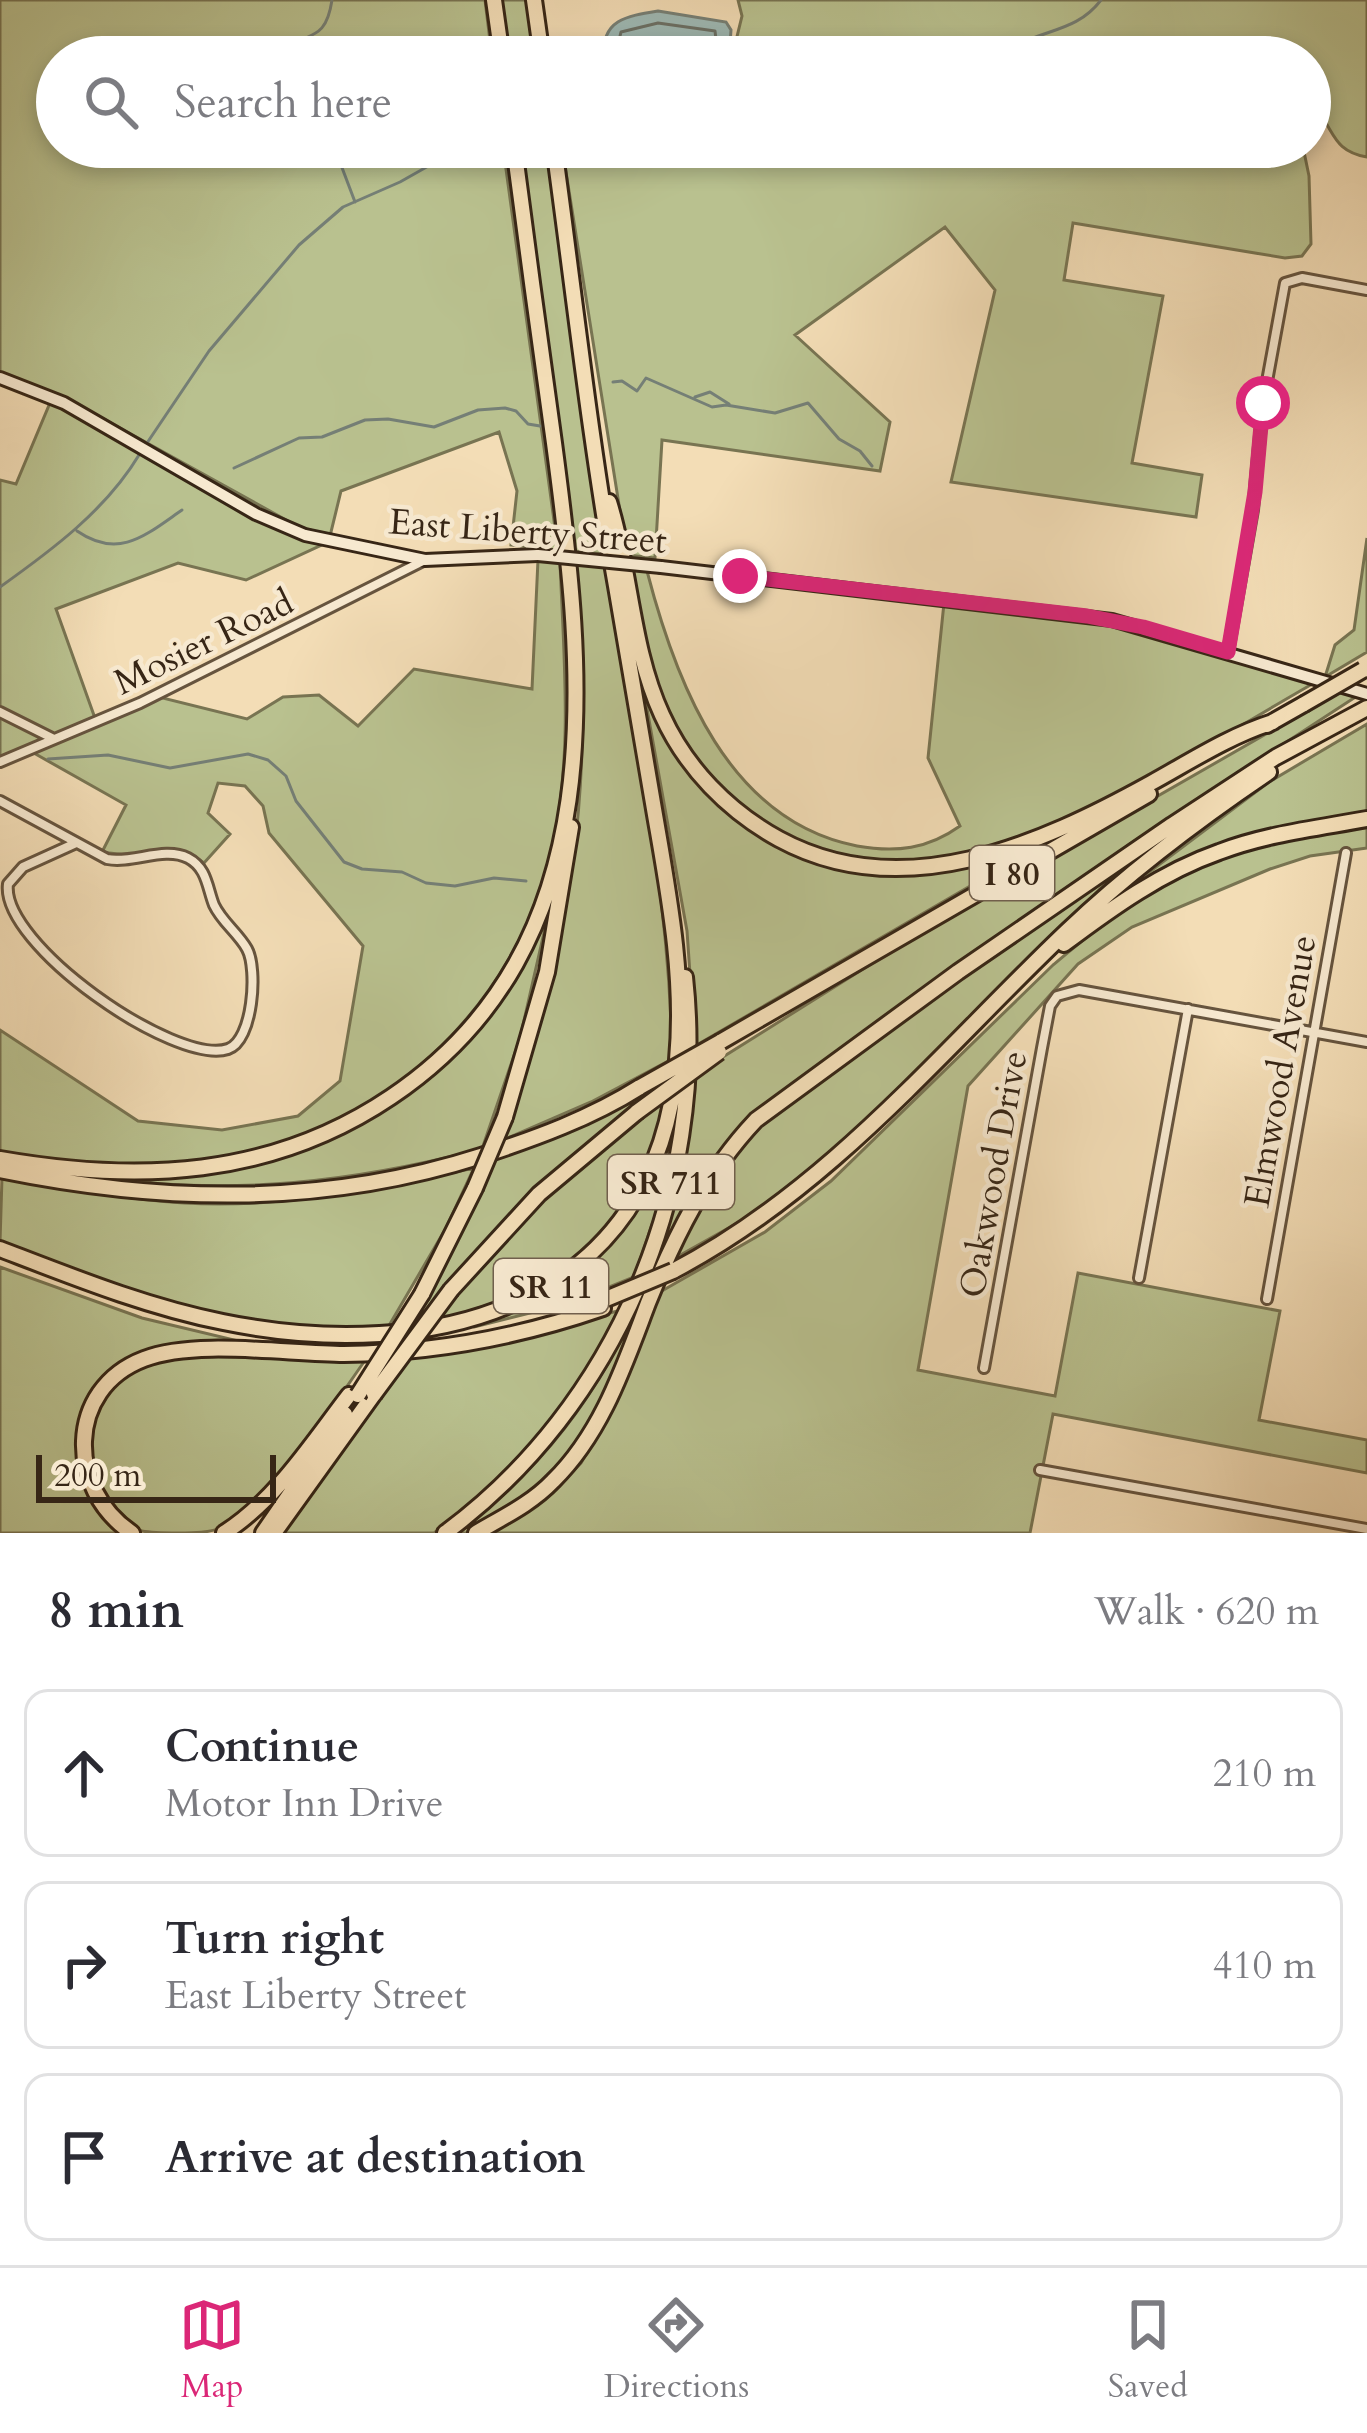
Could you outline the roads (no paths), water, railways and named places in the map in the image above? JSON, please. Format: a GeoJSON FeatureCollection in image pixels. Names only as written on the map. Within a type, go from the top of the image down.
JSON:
{"type":"FeatureCollection","features":[{"type":"Feature","properties":{"kind":"highway"},"geometry":{"type":"LineString","coordinates":[[494,0],[499,36]]}},
{"type":"Feature","properties":{"kind":"highway"},"geometry":{"type":"LineString","coordinates":[[534,0],[539,36]]}},
{"type":"Feature","properties":{"kind":"highway"},"geometry":{"type":"LineString","coordinates":[[274,1533],[422,1294],[475,1188],[505,1117],[551,953],[568,852],[578,696],[571,578],[517,168]]}},
{"type":"Feature","properties":{"kind":"highway","name":"SR 11"},"geometry":{"type":"LineString","coordinates":[[0,1253],[203,1318],[272,1331],[342,1336],[434,1329],[535,1295],[576,1268],[613,1232],[642,1190],[666,1132],[674,1089],[677,970],[648,759],[597,464],[557,168]]}},
{"type":"Feature","properties":{"kind":"highway"},"geometry":{"type":"LineString","coordinates":[[597,464],[616,525],[648,677],[672,736],[689,763],[733,808],[766,832],[810,853],[890,869],[975,859],[1057,829],[1241,732],[1273,722]]}},
{"type":"Feature","properties":{"kind":"highway","name":"I 80"},"geometry":{"type":"LineString","coordinates":[[0,1170],[178,1196],[270,1196],[425,1173],[503,1149],[587,1116],[720,1047],[830,978],[1365,669]]}},
{"type":"Feature","properties":{"kind":"highway","name":"I 80"},"geometry":{"type":"LineString","coordinates":[[0,1253],[115,1299],[200,1324],[341,1343],[419,1342],[489,1333],[605,1304],[726,1241],[794,1194],[858,1139],[1131,874],[1296,750],[1362,711]]}},
{"type":"Feature","properties":{"kind":"highway"},"geometry":{"type":"LineString","coordinates":[[476,1533],[538,1496],[578,1453],[613,1390],[692,1205],[756,1120],[1228,787],[1296,750]]}},
{"type":"Feature","properties":{"kind":"highway","name":"SR 711"},"geometry":{"type":"LineString","coordinates":[[446,1533],[527,1462],[588,1386],[627,1314],[666,1202],[683,1116],[688,1008],[679,919],[659,796],[648,759]]}},
{"type":"Feature","properties":{"kind":"highway"},"geometry":{"type":"LineString","coordinates":[[0,1159],[82,1171],[186,1172],[286,1150],[375,1108],[441,1056],[503,981],[545,895],[574,780]]}},
{"type":"Feature","properties":{"kind":"highway"},"geometry":{"type":"LineString","coordinates":[[950,1047],[972,1036],[1061,946],[1118,904],[1172,873],[1248,843],[1367,819]]}},
{"type":"Feature","properties":{"kind":"highway"},"geometry":{"type":"LineString","coordinates":[[224,1533],[290,1472],[539,1194],[720,1047]]}},
{"type":"Feature","properties":{"kind":"highway"},"geometry":{"type":"LineString","coordinates":[[132,1533],[97,1498],[86,1474],[82,1446],[92,1404],[111,1380],[140,1360],[182,1351],[341,1354],[418,1350],[504,1337],[605,1304]]}},
{"type":"Feature","properties":{"kind":"highway"},"geometry":{"type":"LineString","coordinates":[[263,1533],[360,1394]]}},
{"type":"Feature","properties":{"kind":"street"},"geometry":{"type":"LineString","coordinates":[[1228,652],[1285,283],[1302,278],[1367,290]]}},
{"type":"Feature","properties":{"kind":"street","name":"East Liberty Street"},"geometry":{"type":"LineString","coordinates":[[0,378],[64,403],[280,526],[328,542],[425,560],[538,555],[1087,616],[1143,627],[1367,694]]}},
{"type":"Feature","properties":{"kind":"street","name":"Mosier Road"},"geometry":{"type":"LineString","coordinates":[[0,762],[155,695],[425,560]]}},
{"type":"Feature","properties":{"kind":"street"},"geometry":{"type":"LineString","coordinates":[[0,712],[54,739]]}},
{"type":"Feature","properties":{"kind":"street"},"geometry":{"type":"LineString","coordinates":[[0,801],[112,860],[169,854],[194,862],[203,872],[216,909],[248,950],[251,986],[243,1037],[232,1048],[214,1050],[151,1029],[60,969],[26,934],[9,904],[12,877],[22,867],[76,843]]}},
{"type":"Feature","properties":{"kind":"street","name":"Elmwood Avenue"},"geometry":{"type":"LineString","coordinates":[[1267,1299],[1346,854]]}},
{"type":"Feature","properties":{"kind":"street","name":"Oakwood Drive"},"geometry":{"type":"LineString","coordinates":[[984,1368],[1050,1006],[1061,993],[1078,990],[1188,1009]]}},
{"type":"Feature","properties":{"kind":"street"},"geometry":{"type":"LineString","coordinates":[[1139,1278],[1188,1009],[1367,1042]]}},
{"type":"Feature","properties":{"kind":"street"},"geometry":{"type":"LineString","coordinates":[[1040,1470],[1367,1529]]}},
{"type":"Feature","properties":{"kind":"water"},"geometry":{"type":"Polygon","coordinates":[[[658,11],[726,22],[731,36],[607,36],[626,18],[658,11]]]}},
{"type":"Feature","properties":{"kind":"waterway"},"geometry":{"type":"LineString","coordinates":[[310,36],[324,25],[332,0]]}},
{"type":"Feature","properties":{"kind":"waterway"},"geometry":{"type":"LineString","coordinates":[[1040,36],[1078,20],[1101,0]]}},
{"type":"Feature","properties":{"kind":"waterway"},"geometry":{"type":"LineString","coordinates":[[342,168],[355,202]]}},
{"type":"Feature","properties":{"kind":"waterway"},"geometry":{"type":"LineString","coordinates":[[147,443],[209,351],[299,245],[343,207],[425,168]]}},
{"type":"Feature","properties":{"kind":"waterway"},"geometry":{"type":"LineString","coordinates":[[613,382],[622,381],[637,391],[646,378],[712,407],[775,413],[808,403],[839,439],[860,451],[872,466]]}},
{"type":"Feature","properties":{"kind":"waterway"},"geometry":{"type":"LineString","coordinates":[[695,397],[710,392],[729,404]]}},
{"type":"Feature","properties":{"kind":"waterway"},"geometry":{"type":"LineString","coordinates":[[234,468],[299,438],[322,437],[365,420],[434,427],[478,410],[505,408],[516,411],[528,424],[540,426]]}},
{"type":"Feature","properties":{"kind":"waterway"},"geometry":{"type":"LineString","coordinates":[[0,587],[94,511],[139,455]]}},
{"type":"Feature","properties":{"kind":"waterway"},"geometry":{"type":"LineString","coordinates":[[77,531],[119,544],[144,535],[182,510]]}},
{"type":"Feature","properties":{"kind":"waterway"},"geometry":{"type":"LineString","coordinates":[[48,759],[108,755],[170,768],[248,754],[268,760],[286,776],[296,801],[344,862],[362,869],[402,872],[426,883],[455,886],[494,878],[526,881]]}}]}
